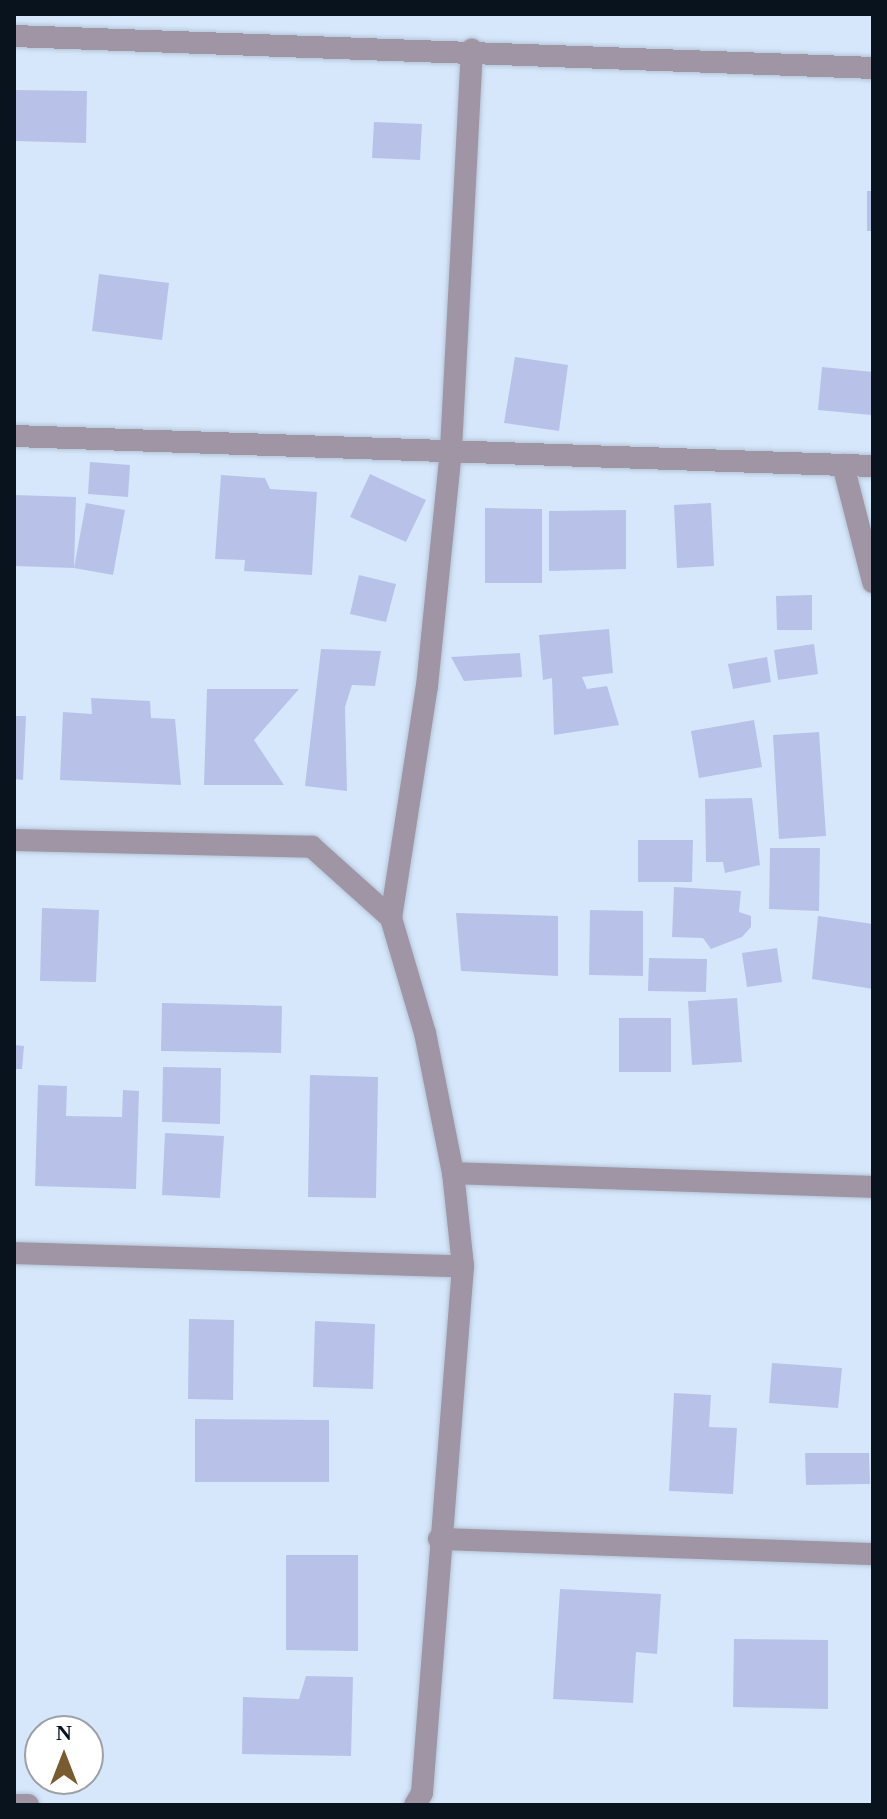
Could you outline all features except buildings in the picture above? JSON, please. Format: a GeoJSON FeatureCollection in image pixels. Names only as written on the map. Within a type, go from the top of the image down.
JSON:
{"type":"FeatureCollection","features":[{"type":"Feature","properties":{"kind":"street"},"geometry":{"type":"LineString","coordinates":[[14,36],[472,50],[873,68]]}},
{"type":"Feature","properties":{"kind":"street"},"geometry":{"type":"LineString","coordinates":[[415,1805],[422,1793],[439,1539],[463,1266],[453,1173],[425,1033],[391,918],[427,686],[451,449],[472,50]]}},
{"type":"Feature","properties":{"kind":"street"},"geometry":{"type":"LineString","coordinates":[[14,436],[873,466]]}},
{"type":"Feature","properties":{"kind":"street"},"geometry":{"type":"LineString","coordinates":[[843,465],[873,582]]}},
{"type":"Feature","properties":{"kind":"street"},"geometry":{"type":"LineString","coordinates":[[14,840],[312,847],[391,918]]}},
{"type":"Feature","properties":{"kind":"street"},"geometry":{"type":"LineString","coordinates":[[453,1173],[873,1187]]}},
{"type":"Feature","properties":{"kind":"street"},"geometry":{"type":"LineString","coordinates":[[14,1253],[463,1266]]}},
{"type":"Feature","properties":{"kind":"street"},"geometry":{"type":"LineString","coordinates":[[439,1539],[873,1554]]}},
{"type":"Feature","properties":{"kind":"street"},"geometry":{"type":"LineString","coordinates":[[14,1805],[28,1805]]}}]}
